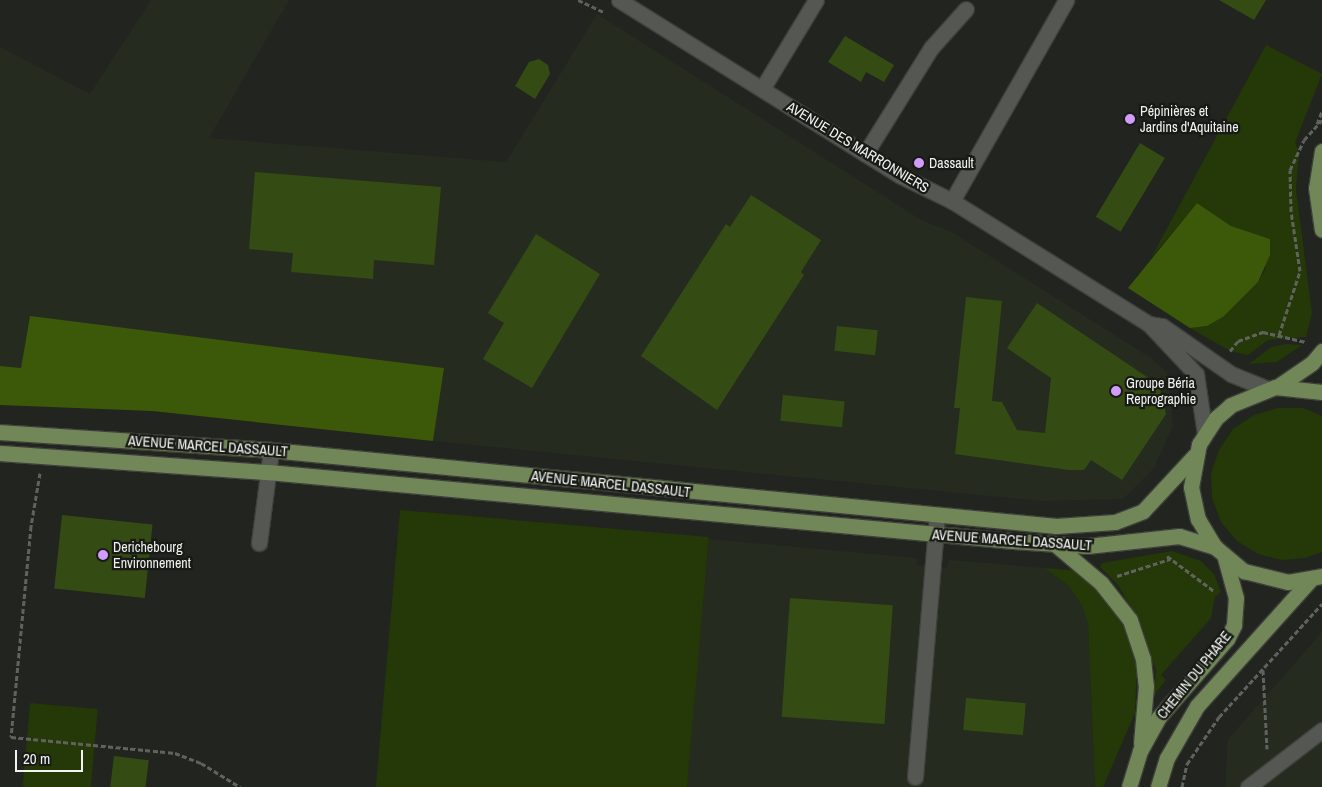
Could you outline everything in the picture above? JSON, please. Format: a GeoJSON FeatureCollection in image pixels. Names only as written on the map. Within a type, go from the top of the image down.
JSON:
{"type":"FeatureCollection","features":[{"type":"Feature","properties":{"kind":"main road"},"geometry":{"type":"LineString","coordinates":[[1322,151],[1316,188],[1322,230]]}},
{"type":"Feature","properties":{"kind":"main road"},"geometry":{"type":"LineString","coordinates":[[1195,455],[1205,434],[1231,405],[1272,388],[1312,363],[1316,346]]}},
{"type":"Feature","properties":{"kind":"main road"},"geometry":{"type":"LineString","coordinates":[[1272,388],[1322,392]]}},
{"type":"Feature","properties":{"kind":"main road","name":"AVENUE MARCEL DASSAULT"},"geometry":{"type":"LineString","coordinates":[[0,432],[271,450],[937,517],[1056,526],[1115,522],[1143,511],[1195,455]]}},
{"type":"Feature","properties":{"kind":"main road","name":"AVENUE MARCEL DASSAULT"},"geometry":{"type":"LineString","coordinates":[[0,453],[40,454],[268,472],[936,535],[1056,544],[1117,545],[1179,536],[1220,553],[1266,579],[1319,577]]}},
{"type":"Feature","properties":{"kind":"main road","name":"CHEMIN DU PHARE"},"geometry":{"type":"LineString","coordinates":[[1129,787],[1140,752],[1158,718],[1228,639],[1234,625],[1236,598],[1220,553],[1198,519],[1194,503],[1191,487],[1195,455]]}},
{"type":"Feature","properties":{"kind":"main road"},"geometry":{"type":"LineString","coordinates":[[1056,544],[1101,583],[1130,620],[1143,659],[1146,686],[1140,752]]}},
{"type":"Feature","properties":{"kind":"main road","name":"CHEMIN DU PHARE"},"geometry":{"type":"LineString","coordinates":[[1158,787],[1167,758],[1197,706],[1319,577]]}},
{"type":"Feature","properties":{"kind":"street","name":"AVENUE DES MARRONNIERS"},"geometry":{"type":"LineString","coordinates":[[619,0],[866,154],[952,201],[1148,324],[1196,374],[1205,434]]}},
{"type":"Feature","properties":{"kind":"street"},"geometry":{"type":"LineString","coordinates":[[762,89],[816,0]]}},
{"type":"Feature","properties":{"kind":"street"},"geometry":{"type":"LineString","coordinates":[[952,201],[1066,0]]}},
{"type":"Feature","properties":{"kind":"street"},"geometry":{"type":"LineString","coordinates":[[866,154],[931,48],[966,9]]}},
{"type":"Feature","properties":{"kind":"street","name":"AVENUE DES MARRONNIERS"},"geometry":{"type":"LineString","coordinates":[[1148,324],[1162,326],[1231,374],[1272,388]]}},
{"type":"Feature","properties":{"kind":"street"},"geometry":{"type":"LineString","coordinates":[[259,543],[271,450]]}},
{"type":"Feature","properties":{"kind":"street"},"geometry":{"type":"LineString","coordinates":[[915,777],[937,517]]}},
{"type":"Feature","properties":{"kind":"street"},"geometry":{"type":"LineString","coordinates":[[1248,787],[1322,730]]}},
{"type":"Feature","properties":{"kind":"path"},"geometry":{"type":"LineString","coordinates":[[1316,127],[1322,111]]}},
{"type":"Feature","properties":{"kind":"path"},"geometry":{"type":"LineString","coordinates":[[1316,346],[1279,335],[1300,271],[1291,212],[1290,170],[1304,140],[1322,120]]}},
{"type":"Feature","properties":{"kind":"path"},"geometry":{"type":"LineString","coordinates":[[40,454],[11,738],[174,753],[201,763],[240,787]]}},
{"type":"Feature","properties":{"kind":"path"},"geometry":{"type":"LineString","coordinates":[[1101,583],[1125,571],[1153,567],[1170,559]]}},
{"type":"Feature","properties":{"kind":"path"},"geometry":{"type":"LineString","coordinates":[[1182,787],[1187,764],[1219,717],[1322,604]]}},
{"type":"Feature","properties":{"kind":"path"},"geometry":{"type":"LineString","coordinates":[[1270,654],[1276,656]]}},
{"type":"Feature","properties":{"kind":"path"},"geometry":{"type":"LineString","coordinates":[[1263,670],[1268,772]]}},
{"type":"Feature","properties":{"kind":"shaded area"},"geometry":{"type":"Polygon","coordinates":[[[151,0],[289,0],[209,138],[506,162],[597,14],[923,221],[950,231],[1151,358],[1167,372],[1173,425],[1154,468],[1123,499],[1041,501],[433,441],[444,368],[30,317],[21,368],[0,366],[0,47],[90,94],[151,0]]]}},
{"type":"Feature","properties":{"kind":"shaded area"},"geometry":{"type":"Polygon","coordinates":[[[709,539],[917,558],[917,565],[947,568],[949,560],[1044,568],[1069,586],[1082,606],[1088,624],[1095,787],[685,787],[709,539]]]}},
{"type":"Feature","properties":{"kind":"shaded area"},"geometry":{"type":"Polygon","coordinates":[[[1322,632],[1322,787],[1225,787],[1228,739],[1322,632]]]}},
{"type":"Feature","properties":{"kind":"green space"},"geometry":{"type":"Polygon","coordinates":[[[1266,45],[1322,74],[1295,143],[1299,152],[1296,190],[1312,313],[1306,337],[1268,340],[1248,355],[1230,351],[1190,328],[1207,326],[1223,317],[1258,282],[1265,270],[1270,239],[1231,226],[1197,203],[1151,258],[1266,45]]]}},
{"type":"Feature","properties":{"kind":"green space"},"geometry":{"type":"Polygon","coordinates":[[[1197,203],[1231,226],[1270,239],[1270,255],[1258,282],[1223,317],[1207,326],[1190,328],[1128,288],[1197,203]]]}},
{"type":"Feature","properties":{"kind":"green space"},"geometry":{"type":"Polygon","coordinates":[[[30,316],[444,368],[433,441],[152,411],[0,405],[0,366],[21,368],[30,316]]]}},
{"type":"Feature","properties":{"kind":"green space"},"geometry":{"type":"Polygon","coordinates":[[[1286,344],[1302,345],[1277,362],[1249,364],[1271,347],[1286,344]]]}},
{"type":"Feature","properties":{"kind":"green space"},"geometry":{"type":"Polygon","coordinates":[[[1278,408],[1303,408],[1322,416],[1322,552],[1305,558],[1282,560],[1258,554],[1237,541],[1221,522],[1212,498],[1211,473],[1219,450],[1233,429],[1254,415],[1278,408]]]}},
{"type":"Feature","properties":{"kind":"green space"},"geometry":{"type":"Polygon","coordinates":[[[400,510],[709,537],[687,787],[376,787],[400,510]]]}},
{"type":"Feature","properties":{"kind":"green space"},"geometry":{"type":"Polygon","coordinates":[[[1172,551],[1201,561],[1214,574],[1221,592],[1215,597],[1211,618],[1161,675],[1166,680],[1154,695],[1156,671],[1142,627],[1118,585],[1100,567],[1102,563],[1172,551]]]}},
{"type":"Feature","properties":{"kind":"green space"},"geometry":{"type":"Polygon","coordinates":[[[1044,568],[1080,571],[1120,612],[1137,664],[1135,713],[1103,787],[1095,787],[1088,624],[1082,606],[1069,586],[1044,568]]]}},
{"type":"Feature","properties":{"kind":"green space"},"geometry":{"type":"Polygon","coordinates":[[[30,703],[98,709],[91,787],[23,787],[30,703]]]}},
{"type":"Feature","properties":{"kind":"building"},"geometry":{"type":"Polygon","coordinates":[[[1219,0],[1266,0],[1254,20],[1219,0]]]}},
{"type":"Feature","properties":{"kind":"building"},"geometry":{"type":"Polygon","coordinates":[[[845,36],[894,65],[884,82],[866,72],[861,82],[828,62],[845,36]]]}},
{"type":"Feature","properties":{"kind":"building"},"geometry":{"type":"Polygon","coordinates":[[[539,59],[548,65],[550,74],[535,99],[515,86],[529,62],[539,59]]]}},
{"type":"Feature","properties":{"kind":"building"},"geometry":{"type":"Polygon","coordinates":[[[1140,143],[1165,158],[1121,232],[1096,217],[1140,143]]]}},
{"type":"Feature","properties":{"kind":"building"},"geometry":{"type":"Polygon","coordinates":[[[255,172],[441,187],[434,265],[374,260],[373,279],[291,272],[293,253],[249,249],[255,172]]]}},
{"type":"Feature","properties":{"kind":"building"},"geometry":{"type":"Polygon","coordinates":[[[751,195],[821,240],[801,272],[804,275],[717,410],[641,356],[726,224],[730,227],[751,195]]]}},
{"type":"Feature","properties":{"kind":"building"},"geometry":{"type":"Polygon","coordinates":[[[536,234],[600,274],[532,388],[483,359],[504,323],[488,313],[536,234]]]}},
{"type":"Feature","properties":{"kind":"building","name":"Groupe Béria Reprographie"},"geometry":{"type":"Polygon","coordinates":[[[966,297],[1002,301],[992,401],[1002,402],[1017,430],[1045,433],[1051,378],[1007,348],[1037,303],[1159,385],[1166,414],[1122,480],[1091,460],[1084,470],[1069,470],[955,454],[960,408],[954,408],[966,297]]]}},
{"type":"Feature","properties":{"kind":"building"},"geometry":{"type":"Polygon","coordinates":[[[837,326],[878,330],[875,355],[834,351],[837,326]]]}},
{"type":"Feature","properties":{"kind":"building"},"geometry":{"type":"Polygon","coordinates":[[[783,395],[845,401],[842,427],[780,421],[783,395]]]}},
{"type":"Feature","properties":{"kind":"building","name":"Derichebourg Environnement"},"geometry":{"type":"Polygon","coordinates":[[[62,515],[153,525],[145,598],[54,589],[62,515]]]}},
{"type":"Feature","properties":{"kind":"building"},"geometry":{"type":"Polygon","coordinates":[[[790,598],[893,605],[884,724],[782,717],[790,598]]]}},
{"type":"Feature","properties":{"kind":"building"},"geometry":{"type":"Polygon","coordinates":[[[966,698],[1026,703],[1023,735],[963,730],[966,698]]]}},
{"type":"Feature","properties":{"kind":"building"},"geometry":{"type":"Polygon","coordinates":[[[114,756],[149,760],[145,787],[110,787],[114,756]]]}},
{"type":"Feature","properties":{"kind":"place","name":"Pépinières et Jardins d'Aquitaine"},"geometry":{"type":"Point","coordinates":[1130,119]}},
{"type":"Feature","properties":{"kind":"place","name":"Dassault"},"geometry":{"type":"Point","coordinates":[919,163]}},
{"type":"Feature","properties":{"kind":"place","name":"Groupe Béria Reprographie"},"geometry":{"type":"Point","coordinates":[1116,391]}},
{"type":"Feature","properties":{"kind":"place","name":"Derichebourg Environnement"},"geometry":{"type":"Point","coordinates":[103,555]}}]}
